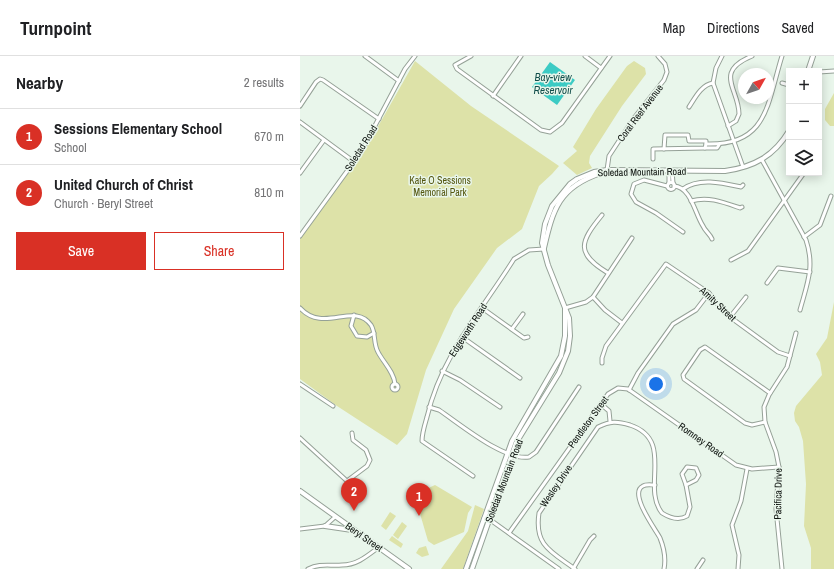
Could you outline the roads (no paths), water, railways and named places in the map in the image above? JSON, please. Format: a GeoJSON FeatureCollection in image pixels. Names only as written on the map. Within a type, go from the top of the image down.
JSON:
{"type":"FeatureCollection","features":[{"type":"Feature","properties":{"kind":"main road"},"geometry":{"type":"LineString","coordinates":[[809,68],[812,56]]}},
{"type":"Feature","properties":{"kind":"main road","name":"Soledad Mountain Road"},"geometry":{"type":"LineString","coordinates":[[466,569],[512,454],[527,423],[559,373],[566,358],[570,344],[569,318],[548,265],[542,243],[544,230],[552,206],[570,184],[577,179],[594,172],[607,170],[725,171],[743,168],[762,160],[782,142],[786,136]]}},
{"type":"Feature","properties":{"kind":"main road"},"geometry":{"type":"LineString","coordinates":[[544,249],[552,214],[562,199],[580,182],[607,170]]}},
{"type":"Feature","properties":{"kind":"main road","name":"Soledad Mountain Road"},"geometry":{"type":"LineString","coordinates":[[472,569],[486,518],[507,452],[523,420],[562,356],[565,336],[565,308]]}},
{"type":"Feature","properties":{"kind":"main road","name":"Beryl Street"},"geometry":{"type":"LineString","coordinates":[[300,491],[408,569]]}},
{"type":"Feature","properties":{"kind":"main road"},"geometry":{"type":"LineString","coordinates":[[325,526],[355,531]]}},
{"type":"Feature","properties":{"kind":"street"},"geometry":{"type":"LineString","coordinates":[[365,56],[399,81]]}},
{"type":"Feature","properties":{"kind":"street","name":"Soledad Road"},"geometry":{"type":"LineString","coordinates":[[300,236],[367,141],[399,81],[415,56]]}},
{"type":"Feature","properties":{"kind":"street"},"geometry":{"type":"LineString","coordinates":[[471,56],[456,65],[457,69],[541,130],[550,132],[562,123],[610,56]]}},
{"type":"Feature","properties":{"kind":"street"},"geometry":{"type":"LineString","coordinates":[[493,96],[521,56]]}},
{"type":"Feature","properties":{"kind":"street"},"geometry":{"type":"LineString","coordinates":[[585,56],[601,68]]}},
{"type":"Feature","properties":{"kind":"street","name":"Coral Reef Avenue"},"geometry":{"type":"LineString","coordinates":[[607,170],[609,156],[634,118],[664,80],[667,72],[665,64],[658,56]]}},
{"type":"Feature","properties":{"kind":"street"},"geometry":{"type":"LineString","coordinates":[[722,56],[716,68],[713,83],[743,168]]}},
{"type":"Feature","properties":{"kind":"street"},"geometry":{"type":"LineString","coordinates":[[728,126],[736,121],[739,114],[731,87],[732,72],[740,62],[752,56]]}},
{"type":"Feature","properties":{"kind":"street"},"geometry":{"type":"LineString","coordinates":[[774,81],[782,56]]}},
{"type":"Feature","properties":{"kind":"street"},"geometry":{"type":"LineString","coordinates":[[822,72],[834,71]]}},
{"type":"Feature","properties":{"kind":"street"},"geometry":{"type":"LineString","coordinates":[[300,105],[316,82],[320,79],[379,119]]}},
{"type":"Feature","properties":{"kind":"street"},"geometry":{"type":"LineString","coordinates":[[689,107],[707,84],[713,83]]}},
{"type":"Feature","properties":{"kind":"street"},"geometry":{"type":"LineString","coordinates":[[782,83],[786,84]]}},
{"type":"Feature","properties":{"kind":"street"},"geometry":{"type":"LineString","coordinates":[[652,159],[653,149],[706,146],[717,148],[719,145],[733,142],[748,135],[759,124],[764,115],[767,104]]}},
{"type":"Feature","properties":{"kind":"street"},"geometry":{"type":"LineString","coordinates":[[300,122],[353,161]]}},
{"type":"Feature","properties":{"kind":"street"},"geometry":{"type":"LineString","coordinates":[[664,149],[665,135],[688,135],[689,141],[706,141],[706,146]]}},
{"type":"Feature","properties":{"kind":"street"},"geometry":{"type":"LineString","coordinates":[[300,173],[324,140]]}},
{"type":"Feature","properties":{"kind":"street"},"geometry":{"type":"LineString","coordinates":[[762,160],[804,237],[812,259],[800,310]]}},
{"type":"Feature","properties":{"kind":"street"},"geometry":{"type":"LineString","coordinates":[[671,171],[671,184]]}},
{"type":"Feature","properties":{"kind":"street"},"geometry":{"type":"LineString","coordinates":[[731,260],[748,251],[802,176]]}},
{"type":"Feature","properties":{"kind":"street"},"geometry":{"type":"LineString","coordinates":[[683,232],[632,198],[632,188],[638,181],[646,180],[671,184],[683,189],[691,201],[702,226],[712,239]]}},
{"type":"Feature","properties":{"kind":"street"},"geometry":{"type":"LineString","coordinates":[[683,189],[697,182],[719,183],[741,187],[744,185]]}},
{"type":"Feature","properties":{"kind":"street"},"geometry":{"type":"LineString","coordinates":[[804,237],[820,225],[831,196]]}},
{"type":"Feature","properties":{"kind":"street"},"geometry":{"type":"LineString","coordinates":[[691,201],[697,199],[712,199],[740,208],[742,207]]}},
{"type":"Feature","properties":{"kind":"street"},"geometry":{"type":"LineString","coordinates":[[602,215],[589,231],[584,245],[588,259],[594,265],[608,273]]}},
{"type":"Feature","properties":{"kind":"street"},"geometry":{"type":"LineString","coordinates":[[565,308],[586,302],[593,296],[632,238]]}},
{"type":"Feature","properties":{"kind":"street","name":"Edgeworth Road"},"geometry":{"type":"LineString","coordinates":[[473,476],[423,442],[422,437],[429,407],[442,371],[462,337],[514,259],[529,250],[544,249]]}},
{"type":"Feature","properties":{"kind":"street","name":"Amity Street"},"geometry":{"type":"LineString","coordinates":[[622,323],[666,264],[709,293],[723,312],[778,352],[790,356]]}},
{"type":"Feature","properties":{"kind":"street"},"geometry":{"type":"LineString","coordinates":[[767,283],[778,268],[810,272]]}},
{"type":"Feature","properties":{"kind":"street"},"geometry":{"type":"LineString","coordinates":[[629,390],[638,373],[673,324],[696,310],[709,293]]}},
{"type":"Feature","properties":{"kind":"street"},"geometry":{"type":"LineString","coordinates":[[593,296],[605,310],[622,323],[606,346],[602,363]]}},
{"type":"Feature","properties":{"kind":"street"},"geometry":{"type":"LineString","coordinates":[[730,317],[746,297]]}},
{"type":"Feature","properties":{"kind":"street"},"geometry":{"type":"LineString","coordinates":[[300,308],[310,316],[322,320],[354,315],[368,321],[374,333],[376,348],[390,370],[394,384]]}},
{"type":"Feature","properties":{"kind":"street"},"geometry":{"type":"LineString","coordinates":[[482,308],[524,338],[528,337]]}},
{"type":"Feature","properties":{"kind":"street"},"geometry":{"type":"LineString","coordinates":[[512,329],[523,314]]}},
{"type":"Feature","properties":{"kind":"street"},"geometry":{"type":"LineString","coordinates":[[354,315],[351,326],[357,336],[367,337],[374,333]]}},
{"type":"Feature","properties":{"kind":"street","name":"Pacifica Drive"},"geometry":{"type":"LineString","coordinates":[[782,569],[776,510],[779,467],[776,452],[764,422],[764,407],[770,393],[787,367],[796,333]]}},
{"type":"Feature","properties":{"kind":"street"},"geometry":{"type":"LineString","coordinates":[[462,337],[520,378]]}},
{"type":"Feature","properties":{"kind":"street"},"geometry":{"type":"LineString","coordinates":[[764,422],[752,425],[745,424],[684,379],[682,375],[700,350],[704,348],[770,393]]}},
{"type":"Feature","properties":{"kind":"street"},"geometry":{"type":"LineString","coordinates":[[442,371],[460,380],[500,408]]}},
{"type":"Feature","properties":{"kind":"street"},"geometry":{"type":"LineString","coordinates":[[300,384],[332,406]]}},
{"type":"Feature","properties":{"kind":"street"},"geometry":{"type":"LineString","coordinates":[[429,407],[439,410],[490,445],[524,458],[529,457],[536,452],[579,387]]}},
{"type":"Feature","properties":{"kind":"street","name":"Pendleton Street"},"geometry":{"type":"LineString","coordinates":[[509,533],[601,404],[613,390],[625,388],[629,390]]}},
{"type":"Feature","properties":{"kind":"street","name":"Romney Road"},"geometry":{"type":"LineString","coordinates":[[629,390],[736,465],[748,469],[779,467]]}},
{"type":"Feature","properties":{"kind":"street"},"geometry":{"type":"LineString","coordinates":[[601,404],[609,411],[610,421],[633,426],[646,435],[652,442],[655,456],[655,498],[660,510],[665,515],[680,519],[687,516],[690,507],[686,485],[682,474],[683,470],[687,466],[694,467],[698,473],[698,478],[686,485]]}},
{"type":"Feature","properties":{"kind":"street","name":"Wesley Drive"},"geometry":{"type":"LineString","coordinates":[[574,569],[545,545],[537,529],[539,513],[595,429],[610,421]]}},
{"type":"Feature","properties":{"kind":"street"},"geometry":{"type":"LineString","coordinates":[[300,438],[347,481],[350,481],[367,466],[370,460],[366,450],[356,445],[352,434]]}},
{"type":"Feature","properties":{"kind":"street"},"geometry":{"type":"LineString","coordinates":[[738,569],[739,555],[732,525],[741,502],[748,469]]}},
{"type":"Feature","properties":{"kind":"street"},"geometry":{"type":"LineString","coordinates":[[655,485],[644,485],[640,488],[639,494],[643,510],[660,539],[665,557],[664,569]]}},
{"type":"Feature","properties":{"kind":"street"},"geometry":{"type":"LineString","coordinates":[[300,529],[325,526],[335,517]]}},
{"type":"Feature","properties":{"kind":"street"},"geometry":{"type":"LineString","coordinates":[[486,518],[558,569]]}},
{"type":"Feature","properties":{"kind":"street"},"geometry":{"type":"LineString","coordinates":[[574,569],[594,536]]}},
{"type":"Feature","properties":{"kind":"street"},"geometry":{"type":"LineString","coordinates":[[308,569],[320,564],[352,564],[362,560],[379,547]]}},
{"type":"Feature","properties":{"kind":"street"},"geometry":{"type":"LineString","coordinates":[[697,569],[703,560]]}},
{"type":"Feature","properties":{"kind":"water","name":"Bay-view Reservoir"},"geometry":{"type":"Polygon","coordinates":[[[550,62],[575,80],[557,105],[532,87],[550,62]]]}},
{"type":"Feature","properties":{"kind":"place","name":"United Church of Christ"},"geometry":{"type":"Point","coordinates":[354,511]}},
{"type":"Feature","properties":{"kind":"place","name":"Sessions Elementary School"},"geometry":{"type":"Point","coordinates":[419,516]}},
{"type":"Feature","properties":{"kind":"park label","name":"Kate O Sessions Memorial Park"},"geometry":{"type":"Point","coordinates":[440,186]}}]}
